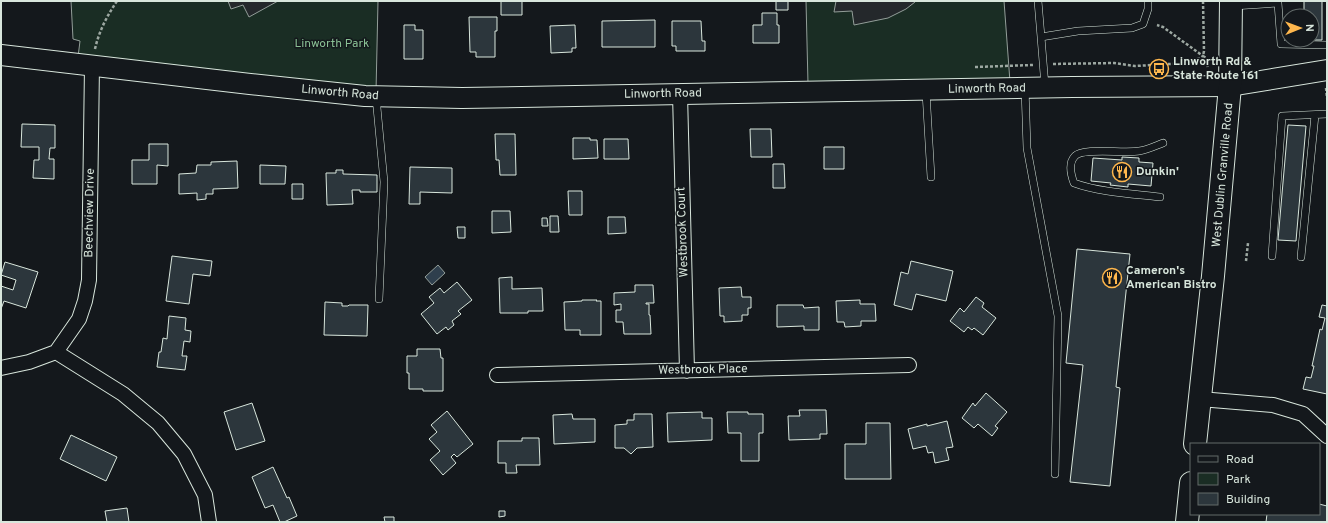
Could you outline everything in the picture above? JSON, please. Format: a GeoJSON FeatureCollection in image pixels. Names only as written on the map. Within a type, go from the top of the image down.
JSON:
{"type":"FeatureCollection","features":[{"type":"Feature","properties":{"kind":"main road","name":"West Dublin Granville Road"},"geometry":{"type":"LineString","coordinates":[[1195,443],[1216,254],[1230,86],[1231,3]]}},
{"type":"Feature","properties":{"kind":"main road","name":"Linworth Road"},"geometry":{"type":"LineString","coordinates":[[1,55],[250,84],[376,96],[462,98],[1025,88],[1230,86],[1326,79]]}},
{"type":"Feature","properties":{"kind":"main road"},"geometry":{"type":"LineString","coordinates":[[1187,522],[1190,493]]}},
{"type":"Feature","properties":{"kind":"street","name":"Beechview Drive"},"geometry":{"type":"LineString","coordinates":[[56,352],[79,319],[89,280],[92,66]]}},
{"type":"Feature","properties":{"kind":"street","name":"Westbrook Court"},"geometry":{"type":"LineString","coordinates":[[680,94],[687,371]]}},
{"type":"Feature","properties":{"kind":"street"},"geometry":{"type":"LineString","coordinates":[[1,368],[28,362],[56,352],[123,394],[158,423],[184,454],[205,495],[209,522]]}},
{"type":"Feature","properties":{"kind":"street","name":"Westbrook Place"},"geometry":{"type":"LineString","coordinates":[[497,375],[909,365]]}},
{"type":"Feature","properties":{"kind":"street"},"geometry":{"type":"LineString","coordinates":[[1200,399],[1273,405],[1303,414],[1327,436]]}},
{"type":"Feature","properties":{"kind":"lane"},"geometry":{"type":"LineString","coordinates":[[1038,1],[1045,88]]}},
{"type":"Feature","properties":{"kind":"lane"},"geometry":{"type":"LineString","coordinates":[[1041,37],[1078,31],[1132,28],[1143,24],[1148,8],[1148,1]]}},
{"type":"Feature","properties":{"kind":"lane"},"geometry":{"type":"LineString","coordinates":[[1231,3],[1278,3],[1281,44],[1327,45]]}},
{"type":"Feature","properties":{"kind":"lane"},"geometry":{"type":"LineString","coordinates":[[1025,88],[1027,148],[1058,316],[1055,474]]}},
{"type":"Feature","properties":{"kind":"lane"},"geometry":{"type":"LineString","coordinates":[[926,90],[931,177]]}},
{"type":"Feature","properties":{"kind":"lane"},"geometry":{"type":"LineString","coordinates":[[376,96],[384,182],[379,299]]}},
{"type":"Feature","properties":{"kind":"lane"},"geometry":{"type":"LineString","coordinates":[[1272,256],[1282,116],[1327,114]]}},
{"type":"Feature","properties":{"kind":"lane"},"geometry":{"type":"LineString","coordinates":[[1301,258],[1315,115]]}},
{"type":"Feature","properties":{"kind":"lane"},"geometry":{"type":"LineString","coordinates":[[1160,197],[1097,189],[1074,183],[1071,174],[1071,162],[1074,156],[1079,153],[1139,151],[1163,144]]}},
{"type":"Feature","properties":{"kind":"path"},"geometry":{"type":"LineString","coordinates":[[92,66],[98,36],[108,15],[117,1]]}},
{"type":"Feature","properties":{"kind":"path"},"geometry":{"type":"LineString","coordinates":[[1203,1],[1203,56]]}},
{"type":"Feature","properties":{"kind":"path"},"geometry":{"type":"LineString","coordinates":[[1157,25],[1206,58],[1208,62]]}},
{"type":"Feature","properties":{"kind":"path"},"geometry":{"type":"LineString","coordinates":[[975,67],[1114,63],[1135,66],[1187,63],[1203,56]]}},
{"type":"Feature","properties":{"kind":"path"},"geometry":{"type":"LineString","coordinates":[[1326,79],[1327,98]]}},
{"type":"Feature","properties":{"kind":"path"},"geometry":{"type":"LineString","coordinates":[[1246,261],[1248,243]]}},
{"type":"Feature","properties":{"kind":"green space","name":"Linworth Park"},"geometry":{"type":"Polygon","coordinates":[[[71,1],[378,1],[376,92],[78,57],[80,41],[73,39],[71,1]]]}},
{"type":"Feature","properties":{"kind":"green space"},"geometry":{"type":"Polygon","coordinates":[[[806,1],[1004,1],[1010,82],[808,84],[806,1]]]}},
{"type":"Feature","properties":{"kind":"shaded area"},"geometry":{"type":"Polygon","coordinates":[[[228,1],[278,1],[249,17],[243,5],[231,9],[228,1]]]}},
{"type":"Feature","properties":{"kind":"shaded area"},"geometry":{"type":"Polygon","coordinates":[[[836,1],[915,2],[906,9],[888,18],[854,25],[852,11],[834,12],[836,1]]]}},
{"type":"Feature","properties":{"kind":"water"},"geometry":{"type":"Polygon","coordinates":[[[438,265],[445,273],[432,285],[425,277],[438,265]]]}},
{"type":"Feature","properties":{"kind":"building"},"geometry":{"type":"Polygon","coordinates":[[[501,1],[522,1],[522,15],[501,15],[501,1]]]}},
{"type":"Feature","properties":{"kind":"building"},"geometry":{"type":"Polygon","coordinates":[[[776,1],[788,1],[788,10],[776,10],[776,1]]]}},
{"type":"Feature","properties":{"kind":"building"},"geometry":{"type":"Polygon","coordinates":[[[1304,1],[1322,1],[1322,40],[1320,40],[1320,8],[1304,8],[1304,1]]]}},
{"type":"Feature","properties":{"kind":"building"},"geometry":{"type":"Polygon","coordinates":[[[762,13],[777,13],[779,43],[753,43],[753,25],[762,25],[762,13]]]}},
{"type":"Feature","properties":{"kind":"building"},"geometry":{"type":"Polygon","coordinates":[[[469,17],[497,17],[497,31],[495,31],[495,57],[476,57],[476,52],[470,52],[469,17]]]}},
{"type":"Feature","properties":{"kind":"building"},"geometry":{"type":"Polygon","coordinates":[[[655,20],[655,47],[602,47],[602,21],[655,20]]]}},
{"type":"Feature","properties":{"kind":"building"},"geometry":{"type":"Polygon","coordinates":[[[672,21],[701,21],[702,41],[705,41],[705,51],[676,51],[676,46],[672,46],[672,21]]]}},
{"type":"Feature","properties":{"kind":"building"},"geometry":{"type":"Polygon","coordinates":[[[404,25],[415,25],[415,30],[423,30],[423,59],[404,59],[404,25]]]}},
{"type":"Feature","properties":{"kind":"building"},"geometry":{"type":"Polygon","coordinates":[[[575,25],[576,48],[572,48],[572,52],[551,53],[550,26],[575,25]]]}},
{"type":"Feature","properties":{"kind":"building"},"geometry":{"type":"Polygon","coordinates":[[[22,124],[55,125],[55,148],[50,148],[49,159],[54,159],[54,179],[33,178],[34,160],[39,160],[39,147],[21,147],[22,124]]]}},
{"type":"Feature","properties":{"kind":"building"},"geometry":{"type":"Polygon","coordinates":[[[1288,125],[1306,126],[1296,241],[1278,240],[1288,125]]]}},
{"type":"Feature","properties":{"kind":"building"},"geometry":{"type":"Polygon","coordinates":[[[750,129],[771,129],[772,157],[751,157],[750,129]]]}},
{"type":"Feature","properties":{"kind":"building"},"geometry":{"type":"Polygon","coordinates":[[[495,134],[515,134],[516,175],[500,175],[499,160],[496,160],[495,134]]]}},
{"type":"Feature","properties":{"kind":"building"},"geometry":{"type":"Polygon","coordinates":[[[573,138],[590,138],[590,140],[597,140],[598,158],[573,159],[573,138]]]}},
{"type":"Feature","properties":{"kind":"building"},"geometry":{"type":"Polygon","coordinates":[[[604,139],[628,139],[629,159],[604,159],[604,139]]]}},
{"type":"Feature","properties":{"kind":"building"},"geometry":{"type":"Polygon","coordinates":[[[149,144],[168,144],[168,166],[157,165],[157,184],[132,184],[132,160],[149,160],[149,144]]]}},
{"type":"Feature","properties":{"kind":"building"},"geometry":{"type":"Polygon","coordinates":[[[824,147],[844,147],[844,169],[824,169],[824,147]]]}},
{"type":"Feature","properties":{"kind":"building","name":"Dunkin'"},"geometry":{"type":"Polygon","coordinates":[[[1122,157],[1139,158],[1139,162],[1153,163],[1151,186],[1128,184],[1128,187],[1110,185],[1111,183],[1091,181],[1093,158],[1122,160],[1122,157]]]}},
{"type":"Feature","properties":{"kind":"building"},"geometry":{"type":"Polygon","coordinates":[[[237,161],[238,188],[213,189],[213,194],[206,194],[206,199],[197,200],[197,193],[179,194],[179,174],[196,173],[197,165],[211,165],[211,162],[237,161]]]}},
{"type":"Feature","properties":{"kind":"building"},"geometry":{"type":"Polygon","coordinates":[[[773,164],[784,164],[785,188],[773,188],[773,164]]]}},
{"type":"Feature","properties":{"kind":"building"},"geometry":{"type":"Polygon","coordinates":[[[260,165],[286,166],[285,184],[260,184],[260,165]]]}},
{"type":"Feature","properties":{"kind":"building"},"geometry":{"type":"Polygon","coordinates":[[[410,167],[452,168],[452,193],[420,192],[420,204],[409,204],[410,167]]]}},
{"type":"Feature","properties":{"kind":"building"},"geometry":{"type":"Polygon","coordinates":[[[336,170],[343,170],[343,174],[377,175],[377,192],[360,192],[360,190],[352,190],[353,204],[327,205],[326,173],[336,173],[336,170]]]}},
{"type":"Feature","properties":{"kind":"building"},"geometry":{"type":"Polygon","coordinates":[[[292,184],[303,184],[303,199],[292,199],[292,184]]]}},
{"type":"Feature","properties":{"kind":"building"},"geometry":{"type":"Polygon","coordinates":[[[568,191],[582,191],[582,215],[569,215],[568,191]]]}},
{"type":"Feature","properties":{"kind":"building"},"geometry":{"type":"Polygon","coordinates":[[[492,211],[510,211],[511,232],[492,233],[492,211]]]}},
{"type":"Feature","properties":{"kind":"building"},"geometry":{"type":"Polygon","coordinates":[[[550,216],[558,216],[559,232],[550,232],[550,216]]]}},
{"type":"Feature","properties":{"kind":"building"},"geometry":{"type":"Polygon","coordinates":[[[608,217],[625,217],[626,233],[608,234],[608,217]]]}},
{"type":"Feature","properties":{"kind":"building"},"geometry":{"type":"Polygon","coordinates":[[[542,218],[547,218],[548,226],[542,226],[542,218]]]}},
{"type":"Feature","properties":{"kind":"building"},"geometry":{"type":"Polygon","coordinates":[[[457,227],[465,227],[465,238],[458,238],[457,227]]]}},
{"type":"Feature","properties":{"kind":"building"},"geometry":{"type":"Polygon","coordinates":[[[1077,249],[1130,254],[1116,387],[1120,388],[1110,486],[1070,482],[1083,365],[1066,363],[1077,249]]]}},
{"type":"Feature","properties":{"kind":"building"},"geometry":{"type":"Polygon","coordinates":[[[172,256],[212,261],[210,276],[193,274],[189,304],[166,301],[172,256]]]}},
{"type":"Feature","properties":{"kind":"building"},"geometry":{"type":"Polygon","coordinates":[[[911,261],[953,271],[946,301],[916,294],[912,310],[894,305],[901,272],[908,274],[911,261]]]}},
{"type":"Feature","properties":{"kind":"building"},"geometry":{"type":"Polygon","coordinates":[[[5,262],[38,272],[26,308],[4,301],[1,309],[1,286],[13,290],[16,280],[1,275],[5,262]]]}},
{"type":"Feature","properties":{"kind":"building"},"geometry":{"type":"Polygon","coordinates":[[[512,277],[512,289],[542,288],[543,311],[528,311],[528,313],[500,313],[499,278],[512,277]]]}},
{"type":"Feature","properties":{"kind":"building"},"geometry":{"type":"Polygon","coordinates":[[[457,282],[472,300],[458,311],[461,314],[452,321],[454,325],[448,330],[446,327],[437,334],[421,314],[434,303],[429,297],[440,288],[444,293],[457,282]]]}},
{"type":"Feature","properties":{"kind":"building"},"geometry":{"type":"Polygon","coordinates":[[[635,285],[653,285],[654,303],[646,303],[649,304],[651,334],[624,334],[623,322],[616,322],[616,310],[621,310],[621,304],[614,305],[614,293],[635,292],[635,285]]]}},
{"type":"Feature","properties":{"kind":"building"},"geometry":{"type":"Polygon","coordinates":[[[741,287],[742,297],[751,297],[751,308],[748,308],[748,315],[742,315],[742,321],[724,322],[724,316],[720,316],[719,288],[741,287]]]}},
{"type":"Feature","properties":{"kind":"building"},"geometry":{"type":"Polygon","coordinates":[[[976,297],[984,303],[982,307],[996,318],[983,335],[974,328],[972,330],[968,327],[964,332],[950,321],[960,308],[964,312],[976,297]]]}},
{"type":"Feature","properties":{"kind":"building"},"geometry":{"type":"Polygon","coordinates":[[[582,300],[601,301],[601,335],[580,335],[580,330],[565,330],[564,302],[582,300]]]}},
{"type":"Feature","properties":{"kind":"building"},"geometry":{"type":"Polygon","coordinates":[[[860,300],[860,304],[875,304],[876,321],[861,321],[861,326],[845,327],[844,322],[837,322],[836,301],[860,300]]]}},
{"type":"Feature","properties":{"kind":"building"},"geometry":{"type":"Polygon","coordinates":[[[325,302],[342,303],[342,306],[368,305],[367,336],[324,335],[325,302]]]}},
{"type":"Feature","properties":{"kind":"building"},"geometry":{"type":"Polygon","coordinates":[[[777,305],[803,305],[804,308],[819,307],[819,330],[804,330],[804,326],[777,327],[777,305]]]}},
{"type":"Feature","properties":{"kind":"building"},"geometry":{"type":"Polygon","coordinates":[[[1322,305],[1327,306],[1327,394],[1303,389],[1306,377],[1311,378],[1320,329],[1322,330],[1325,318],[1319,317],[1322,305]]]}},
{"type":"Feature","properties":{"kind":"building"},"geometry":{"type":"Polygon","coordinates":[[[169,316],[186,318],[185,330],[191,331],[190,342],[184,341],[182,356],[187,356],[185,370],[157,367],[163,338],[167,339],[169,316]]]}},
{"type":"Feature","properties":{"kind":"building"},"geometry":{"type":"Polygon","coordinates":[[[417,349],[440,349],[441,358],[443,358],[443,391],[409,389],[407,356],[417,356],[417,349]]]}},
{"type":"Feature","properties":{"kind":"building"},"geometry":{"type":"Polygon","coordinates":[[[986,393],[1007,412],[995,426],[998,428],[992,436],[978,424],[974,428],[962,418],[973,403],[975,406],[986,393]]]}},
{"type":"Feature","properties":{"kind":"building"},"geometry":{"type":"Polygon","coordinates":[[[252,403],[265,441],[236,450],[224,412],[252,403]]]}},
{"type":"Feature","properties":{"kind":"building"},"geometry":{"type":"Polygon","coordinates":[[[799,410],[826,410],[827,434],[820,434],[820,439],[789,440],[788,416],[800,416],[799,410]]]}},
{"type":"Feature","properties":{"kind":"building"},"geometry":{"type":"Polygon","coordinates":[[[447,411],[473,444],[457,457],[454,454],[451,457],[456,463],[443,475],[430,460],[440,451],[429,439],[437,432],[431,425],[447,411]]]}},
{"type":"Feature","properties":{"kind":"building"},"geometry":{"type":"Polygon","coordinates":[[[702,412],[702,418],[712,418],[712,440],[668,442],[667,413],[702,412]]]}},
{"type":"Feature","properties":{"kind":"building"},"geometry":{"type":"Polygon","coordinates":[[[727,412],[763,414],[763,433],[759,433],[759,461],[741,461],[741,433],[728,433],[727,412]]]}},
{"type":"Feature","properties":{"kind":"building"},"geometry":{"type":"Polygon","coordinates":[[[572,414],[573,419],[595,419],[595,442],[554,444],[553,415],[572,414]]]}},
{"type":"Feature","properties":{"kind":"building"},"geometry":{"type":"Polygon","coordinates":[[[634,414],[652,414],[653,447],[637,448],[631,454],[624,448],[615,448],[615,425],[627,424],[627,420],[634,420],[634,414]]]}},
{"type":"Feature","properties":{"kind":"building"},"geometry":{"type":"Polygon","coordinates":[[[947,421],[953,447],[946,448],[949,460],[935,463],[933,452],[928,453],[926,446],[913,449],[908,429],[947,421]]]}},
{"type":"Feature","properties":{"kind":"building"},"geometry":{"type":"Polygon","coordinates":[[[866,423],[890,423],[891,479],[845,479],[845,444],[866,444],[866,423]]]}},
{"type":"Feature","properties":{"kind":"building"},"geometry":{"type":"Polygon","coordinates":[[[71,435],[117,457],[106,481],[60,459],[71,435]]]}},
{"type":"Feature","properties":{"kind":"building"},"geometry":{"type":"Polygon","coordinates":[[[522,438],[539,438],[540,465],[516,465],[517,473],[506,473],[506,463],[498,463],[498,441],[522,441],[522,438]]]}},
{"type":"Feature","properties":{"kind":"building"},"geometry":{"type":"Polygon","coordinates":[[[273,467],[297,516],[284,522],[280,522],[273,505],[265,508],[252,477],[273,467]]]}},
{"type":"Feature","properties":{"kind":"building"},"geometry":{"type":"Polygon","coordinates":[[[1320,504],[1327,506],[1327,522],[1266,522],[1267,515],[1320,515],[1320,504]]]}},
{"type":"Feature","properties":{"kind":"building"},"geometry":{"type":"Polygon","coordinates":[[[127,508],[129,522],[107,522],[105,511],[127,508]]]}},
{"type":"Feature","properties":{"kind":"building"},"geometry":{"type":"Polygon","coordinates":[[[499,511],[505,511],[505,516],[499,517],[499,511]]]}},
{"type":"Feature","properties":{"kind":"building"},"geometry":{"type":"Polygon","coordinates":[[[384,517],[394,517],[394,522],[385,522],[384,517]]]}},
{"type":"Feature","properties":{"kind":"place","name":"Linworth Rd & State Route 161"},"geometry":{"type":"Point","coordinates":[1159,69]}},
{"type":"Feature","properties":{"kind":"place","name":"Dunkin'"},"geometry":{"type":"Point","coordinates":[1122,172]}},
{"type":"Feature","properties":{"kind":"place","name":"Cameron's American Bistro"},"geometry":{"type":"Point","coordinates":[1112,278]}}]}
